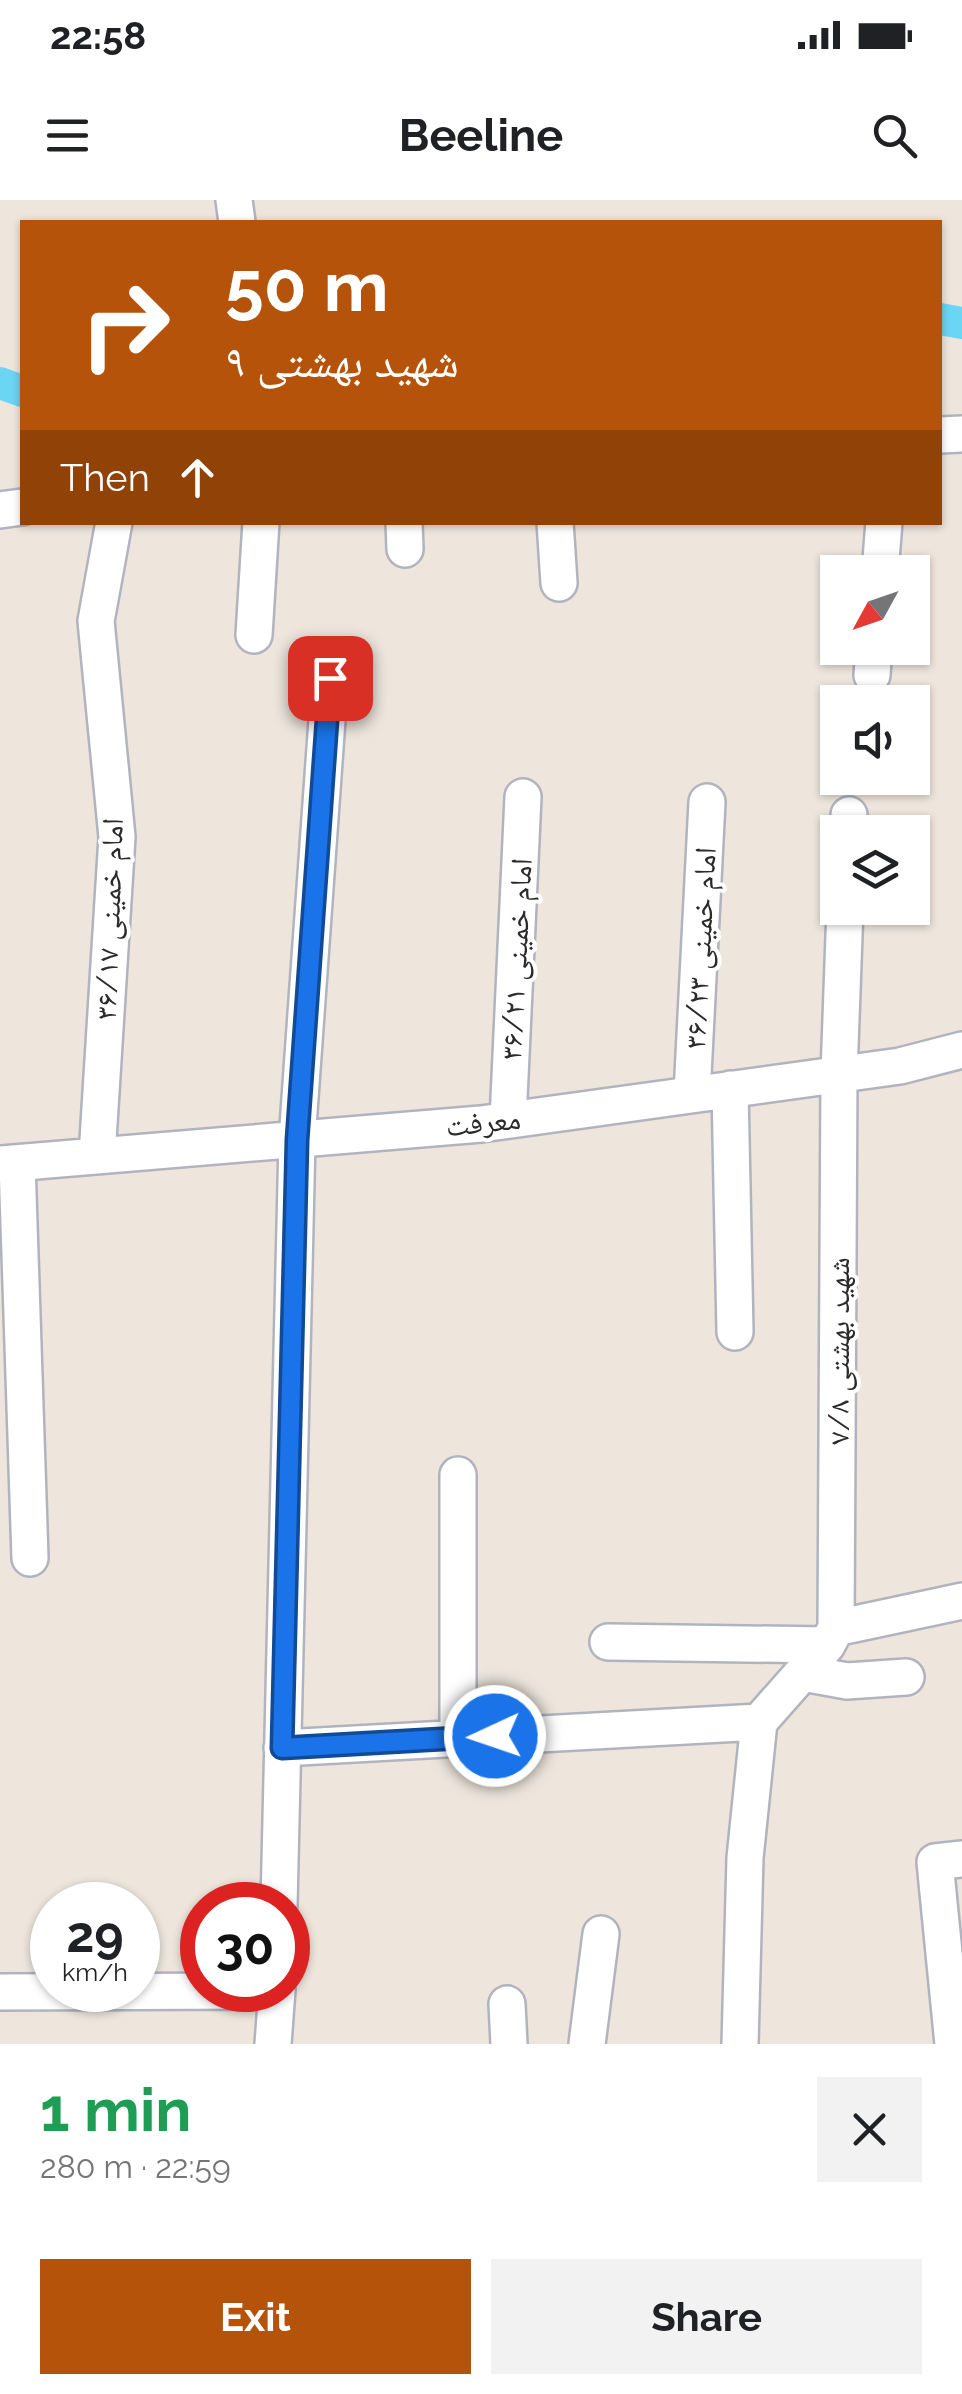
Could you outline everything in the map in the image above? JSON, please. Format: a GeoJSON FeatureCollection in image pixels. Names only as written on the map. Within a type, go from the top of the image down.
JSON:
{"type":"FeatureCollection","features":[{"type":"Feature","properties":{"kind":"street","name":"امام خمینی ۳۶/۱۷"},"geometry":{"type":"LineString","coordinates":[[97,1156],[117,837],[96,621],[113,525]]}},
{"type":"Feature","properties":{"kind":"street"},"geometry":{"type":"LineString","coordinates":[[254,635],[260,525]]}},
{"type":"Feature","properties":{"kind":"street"},"geometry":{"type":"LineString","coordinates":[[556,525],[558,583]]}},
{"type":"Feature","properties":{"kind":"street"},"geometry":{"type":"LineString","coordinates":[[881,555],[884,525]]}},
{"type":"Feature","properties":{"kind":"street"},"geometry":{"type":"LineString","coordinates":[[279,1882],[297,1140],[330,678]]}},
{"type":"Feature","properties":{"kind":"street","name":"امام خمینی ۳۶/۲۱"},"geometry":{"type":"LineString","coordinates":[[508,1120],[522,797]]}},
{"type":"Feature","properties":{"kind":"street","name":"امام خمینی ۳۶/۲۳"},"geometry":{"type":"LineString","coordinates":[[692,1094],[707,802]]}},
{"type":"Feature","properties":{"kind":"street","name":"شهید بهشتی ۷/۸"},"geometry":{"type":"LineString","coordinates":[[832,1636],[839,1074],[845,925]]}},
{"type":"Feature","properties":{"kind":"street","name":"معرفت"},"geometry":{"type":"LineString","coordinates":[[8,1164],[508,1120],[900,1066],[962,1050]]}},
{"type":"Feature","properties":{"kind":"street","name":"امام خمینی ۳۶/۲۳"},"geometry":{"type":"LineString","coordinates":[[730,1089],[735,1332]]}},
{"type":"Feature","properties":{"kind":"street"},"geometry":{"type":"LineString","coordinates":[[8,1164],[30,1558]]}},
{"type":"Feature","properties":{"kind":"street"},"geometry":{"type":"LineString","coordinates":[[458,1475],[458,1738]]}},
{"type":"Feature","properties":{"kind":"street"},"geometry":{"type":"LineString","coordinates":[[608,1642],[832,1636],[962,1601]]}},
{"type":"Feature","properties":{"kind":"street"},"geometry":{"type":"LineString","coordinates":[[740,2044],[745,1858],[759,1722],[832,1636]]}},
{"type":"Feature","properties":{"kind":"street"},"geometry":{"type":"LineString","coordinates":[[802,1673],[847,1681],[906,1677]]}},
{"type":"Feature","properties":{"kind":"street"},"geometry":{"type":"LineString","coordinates":[[282,1748],[759,1722]]}},
{"type":"Feature","properties":{"kind":"street"},"geometry":{"type":"LineString","coordinates":[[953,2044],[935,1862],[962,1859]]}},
{"type":"Feature","properties":{"kind":"street"},"geometry":{"type":"LineString","coordinates":[[587,2044],[601,1934]]}},
{"type":"Feature","properties":{"kind":"street"},"geometry":{"type":"LineString","coordinates":[[0,1992],[180,1991]]}},
{"type":"Feature","properties":{"kind":"street"},"geometry":{"type":"LineString","coordinates":[[507,2004],[508,2044]]}},
{"type":"Feature","properties":{"kind":"street"},"geometry":{"type":"LineString","coordinates":[[273,2044],[275,2012]]}},
{"type":"Feature","properties":{"kind":"waterway"},"geometry":{"type":"LineString","coordinates":[[942,319],[962,323]]}},
{"type":"Feature","properties":{"kind":"waterway"},"geometry":{"type":"LineString","coordinates":[[0,383],[20,390]]}},
{"type":"Feature","properties":{"kind":"route"},"geometry":{"type":"LineString","coordinates":[[330,678],[297,1140],[282,1748],[495,1736]]}}]}
